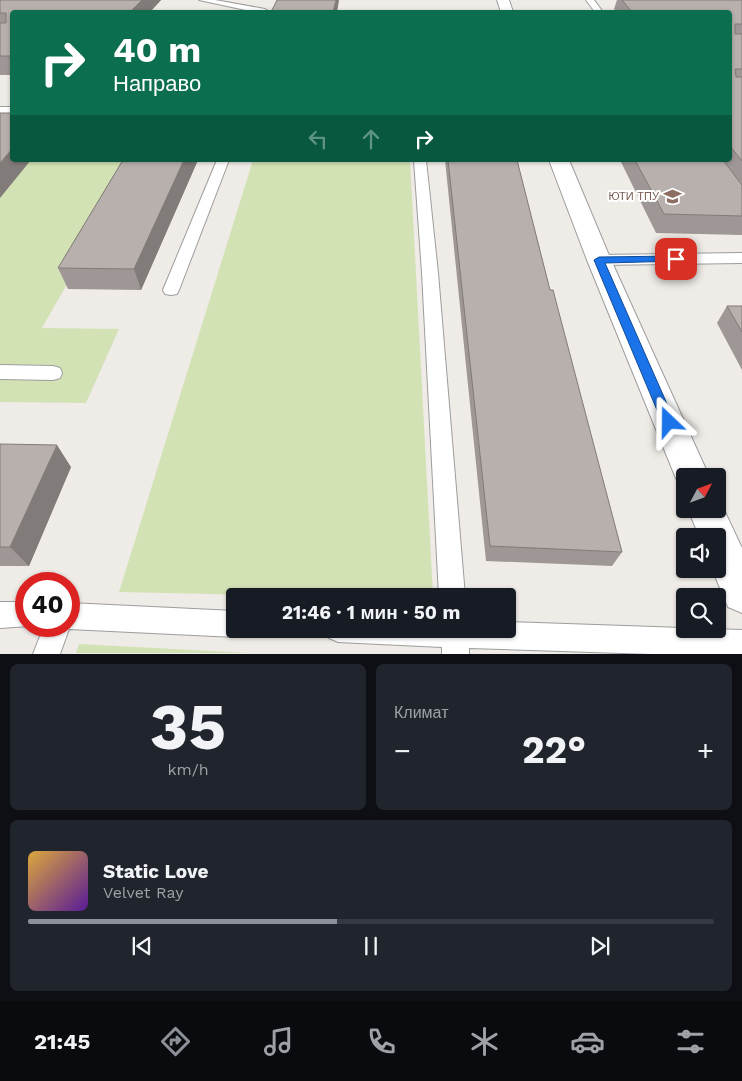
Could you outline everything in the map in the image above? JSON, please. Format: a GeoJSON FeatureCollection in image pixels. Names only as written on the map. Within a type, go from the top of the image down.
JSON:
{"type":"FeatureCollection","features":[{"type":"Feature","properties":{"kind":"street"},"geometry":{"type":"LineString","coordinates":[[560,162],[599,260],[689,468]]}},
{"type":"Feature","properties":{"kind":"street"},"geometry":{"type":"LineString","coordinates":[[710,518],[742,593]]}},
{"type":"Feature","properties":{"kind":"lane"},"geometry":{"type":"LineString","coordinates":[[203,0],[255,10]]}},
{"type":"Feature","properties":{"kind":"lane"},"geometry":{"type":"LineString","coordinates":[[170,290],[222,162]]}},
{"type":"Feature","properties":{"kind":"lane"},"geometry":{"type":"LineString","coordinates":[[420,162],[451,588]]}},
{"type":"Feature","properties":{"kind":"lane"},"geometry":{"type":"LineString","coordinates":[[599,260],[742,258]]}},
{"type":"Feature","properties":{"kind":"lane"},"geometry":{"type":"LineString","coordinates":[[0,372],[53,373]]}},
{"type":"Feature","properties":{"kind":"lane"},"geometry":{"type":"LineString","coordinates":[[0,615],[15,615]]}},
{"type":"Feature","properties":{"kind":"lane"},"geometry":{"type":"LineString","coordinates":[[80,617],[226,624]]}},
{"type":"Feature","properties":{"kind":"lane"},"geometry":{"type":"LineString","coordinates":[[46,654],[53,637]]}},
{"type":"Feature","properties":{"kind":"lane"},"geometry":{"type":"LineString","coordinates":[[455,639],[742,643]]}},
{"type":"Feature","properties":{"kind":"green space"},"geometry":{"type":"Polygon","coordinates":[[[27,162],[137,162],[42,328],[119,329],[86,403],[0,402],[0,195],[27,162]]]}},
{"type":"Feature","properties":{"kind":"green space"},"geometry":{"type":"Polygon","coordinates":[[[252,162],[410,162],[433,588],[226,588],[226,594],[119,592],[252,162]]]}},
{"type":"Feature","properties":{"kind":"green space"},"geometry":{"type":"Polygon","coordinates":[[[79,644],[249,653],[76,653],[79,644]]]}},
{"type":"Feature","properties":{"kind":"building"},"geometry":{"type":"Polygon","coordinates":[[[0,0],[142,0],[132,10],[10,10],[10,56],[0,56],[0,23],[6,23],[6,13],[0,13],[0,0]]]}},
{"type":"Feature","properties":{"kind":"building"},"geometry":{"type":"Polygon","coordinates":[[[277,0],[336,0],[334,10],[272,10],[277,0]]]}},
{"type":"Feature","properties":{"kind":"building"},"geometry":{"type":"Polygon","coordinates":[[[622,0],[742,0],[742,24],[735,24],[735,34],[742,34],[742,69],[735,69],[736,77],[742,77],[742,161],[732,148],[732,10],[630,10],[622,0]]]}},
{"type":"Feature","properties":{"kind":"building"},"geometry":{"type":"Polygon","coordinates":[[[0,113],[10,113],[10,151],[0,163],[0,113]]]}},
{"type":"Feature","properties":{"kind":"building"},"geometry":{"type":"Polygon","coordinates":[[[122,162],[183,162],[134,269],[58,268],[122,162]]]}},
{"type":"Feature","properties":{"kind":"building"},"geometry":{"type":"Polygon","coordinates":[[[448,162],[518,162],[550,290],[553,290],[622,552],[490,546],[448,162]]]}},
{"type":"Feature","properties":{"kind":"building"},"geometry":{"type":"Polygon","coordinates":[[[636,162],[725,162],[742,185],[742,216],[664,214],[636,162]]]}},
{"type":"Feature","properties":{"kind":"building"},"geometry":{"type":"Polygon","coordinates":[[[727,306],[742,306],[742,332],[727,306]]]}},
{"type":"Feature","properties":{"kind":"building"},"geometry":{"type":"Polygon","coordinates":[[[0,444],[57,445],[10,547],[0,547],[0,444]]]}},
{"type":"Feature","properties":{"kind":"place","name":"ЮТИ ТПУ"},"geometry":{"type":"Point","coordinates":[673,196]}},
{"type":"Feature","properties":{"kind":"route"},"geometry":{"type":"LineString","coordinates":[[669,422],[599,260],[676,259]]}}]}
